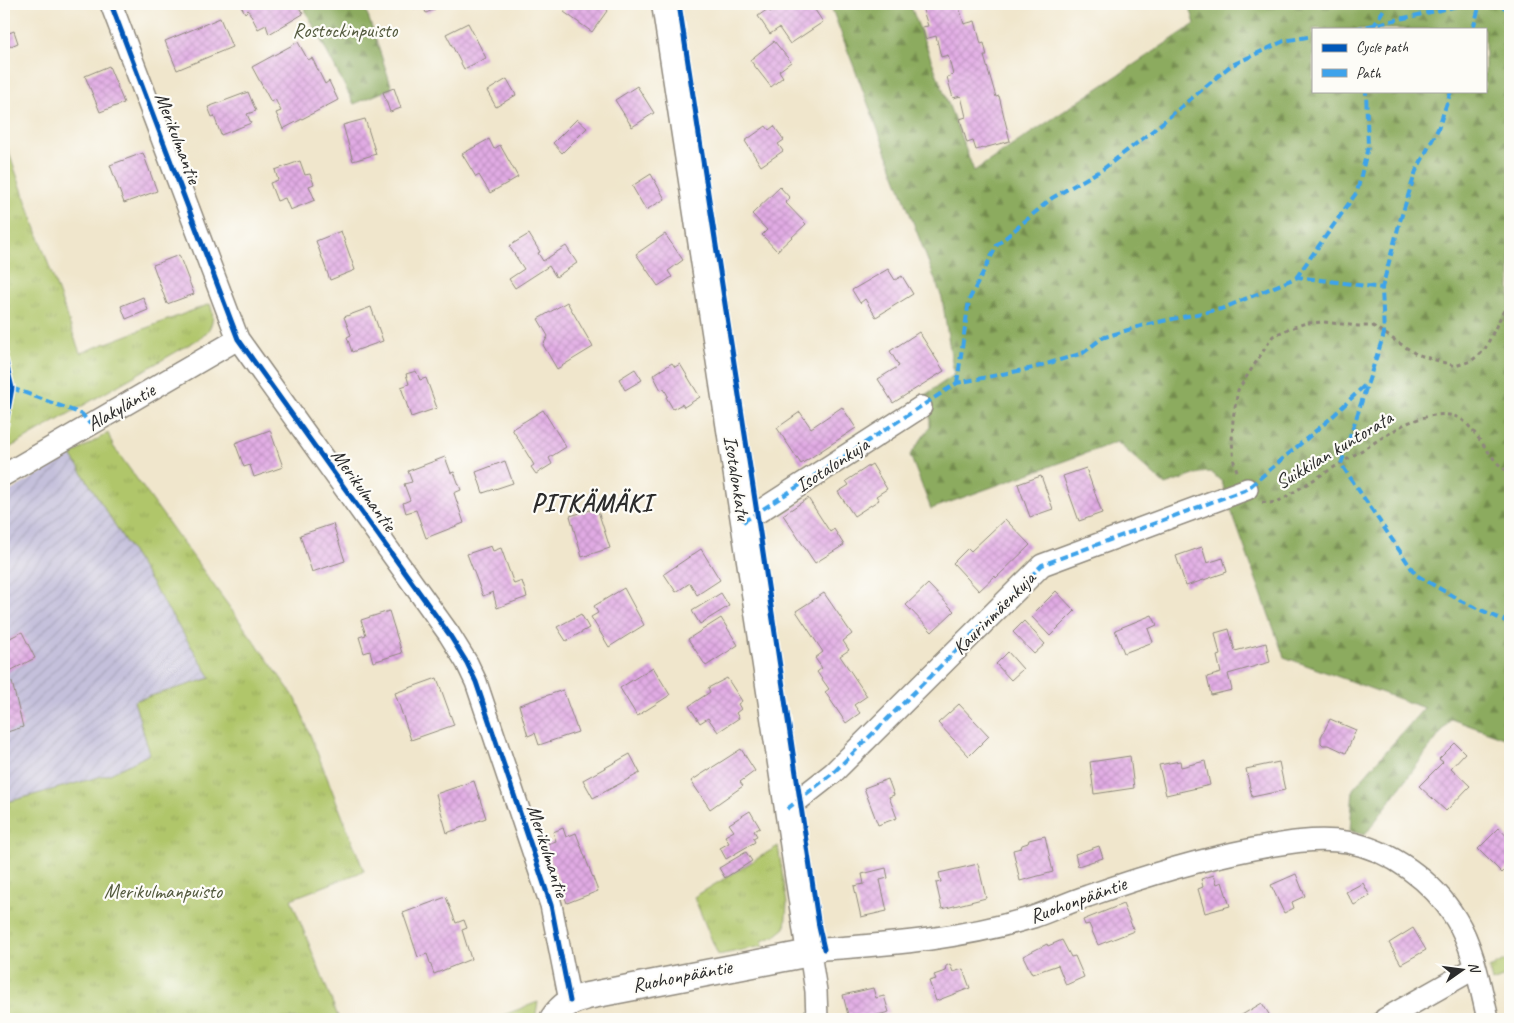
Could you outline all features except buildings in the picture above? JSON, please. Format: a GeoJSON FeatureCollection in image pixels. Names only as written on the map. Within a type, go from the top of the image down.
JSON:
{"type":"FeatureCollection","features":[{"type":"Feature","properties":{"kind":"street","name":"Merikulmantie"},"geometry":{"type":"LineString","coordinates":[[111,4],[238,339],[449,634],[467,663],[479,692],[551,905],[570,1001]]}},
{"type":"Feature","properties":{"kind":"street","name":"Isotalonkatu"},"geometry":{"type":"LineString","coordinates":[[665,4],[810,953]]}},
{"type":"Feature","properties":{"kind":"street","name":"Alakyläntie"},"geometry":{"type":"LineString","coordinates":[[4,475],[238,339]]}},
{"type":"Feature","properties":{"kind":"street","name":"Isotalonkuja"},"geometry":{"type":"LineString","coordinates":[[743,522],[921,407]]}},
{"type":"Feature","properties":{"kind":"street","name":"Kaurinmäenkuja"},"geometry":{"type":"LineString","coordinates":[[787,809],[833,773],[1042,565],[1246,490]]}},
{"type":"Feature","properties":{"kind":"street","name":"Ruohonpääntie"},"geometry":{"type":"LineString","coordinates":[[570,1001],[619,988],[824,949],[917,941],[992,929],[1035,916],[1174,867],[1265,847],[1320,840],[1347,842],[1372,849],[1397,862],[1422,880],[1443,901],[1457,921],[1469,947],[1488,1019]]}},
{"type":"Feature","properties":{"kind":"street"},"geometry":{"type":"LineString","coordinates":[[810,953],[816,991],[817,1019]]}},
{"type":"Feature","properties":{"kind":"street"},"geometry":{"type":"LineString","coordinates":[[1385,1019],[1475,968]]}},
{"type":"Feature","properties":{"kind":"street"},"geometry":{"type":"LineString","coordinates":[[553,1019],[570,1001]]}},
{"type":"Feature","properties":{"kind":"shaded area"},"geometry":{"type":"Polygon","coordinates":[[[71,455],[211,678],[134,701],[151,754],[110,774],[4,803],[4,495],[71,455]]]}},
{"type":"Feature","properties":{"kind":"green space","name":"Rostockinpuisto"},"geometry":{"type":"Polygon","coordinates":[[[302,4],[370,4],[365,7],[392,88],[354,104],[302,4]]]}},
{"type":"Feature","properties":{"kind":"green space"},"geometry":{"type":"Polygon","coordinates":[[[830,4],[910,4],[974,171],[1195,24],[1189,4],[1510,4],[1510,740],[1451,719],[1365,835],[1350,831],[1353,789],[1424,708],[1284,657],[1222,482],[1211,472],[1200,473],[1165,485],[1117,442],[931,509],[910,455],[930,427],[930,411],[922,397],[954,375],[942,298],[830,4]]]}},
{"type":"Feature","properties":{"kind":"green space"},"geometry":{"type":"Polygon","coordinates":[[[4,139],[80,353],[210,304],[213,318],[211,326],[202,337],[4,451],[4,139]]]}},
{"type":"Feature","properties":{"kind":"green space","name":"Merikulmanpuisto"},"geometry":{"type":"Polygon","coordinates":[[[108,433],[113,446],[296,699],[364,871],[291,899],[339,1019],[4,1019],[4,803],[110,774],[150,754],[134,701],[211,678],[71,455],[108,433]]]}},
{"type":"Feature","properties":{"kind":"green space"},"geometry":{"type":"Polygon","coordinates":[[[778,846],[787,904],[785,928],[775,936],[762,941],[763,946],[718,955],[694,897],[778,846]]]}},
{"type":"Feature","properties":{"kind":"green space"},"geometry":{"type":"Polygon","coordinates":[[[1510,959],[1510,975],[1492,982],[1489,968],[1510,959]]]}},
{"type":"Feature","properties":{"kind":"green space"},"geometry":{"type":"Polygon","coordinates":[[[538,1002],[535,1019],[493,1019],[538,1002]]]}},
{"type":"Feature","properties":{"kind":"marked path"},"geometry":{"type":"LineString","coordinates":[[1373,27],[1387,4]]}},
{"type":"Feature","properties":{"kind":"marked path"},"geometry":{"type":"LineString","coordinates":[[1359,28],[1467,4]]}},
{"type":"Feature","properties":{"kind":"marked path"},"geometry":{"type":"LineString","coordinates":[[1473,28],[1480,4]]}},
{"type":"Feature","properties":{"kind":"marked path"},"geometry":{"type":"LineString","coordinates":[[1491,4],[1510,9]]}},
{"type":"Feature","properties":{"kind":"marked path"},"geometry":{"type":"LineString","coordinates":[[957,383],[969,300],[997,245],[1052,198],[1103,169],[1150,133],[1230,66],[1284,41],[1312,36]]}},
{"type":"Feature","properties":{"kind":"marked path"},"geometry":{"type":"LineString","coordinates":[[1296,278],[1357,192],[1368,147],[1366,92]]}},
{"type":"Feature","properties":{"kind":"marked path"},"geometry":{"type":"LineString","coordinates":[[1451,92],[1438,129],[1416,171],[1400,221],[1382,288],[1384,334],[1341,464],[1416,575],[1461,601],[1510,623]]}},
{"type":"Feature","properties":{"kind":"marked path"},"geometry":{"type":"LineString","coordinates":[[743,522],[957,383],[1033,368],[1083,353],[1102,338],[1144,325],[1221,309],[1298,277],[1382,288]]}},
{"type":"Feature","properties":{"kind":"marked path"},"geometry":{"type":"LineString","coordinates":[[787,809],[833,773],[1042,565],[1247,489],[1331,418],[1367,383]]}},
{"type":"Feature","properties":{"kind":"marked path"},"geometry":{"type":"LineString","coordinates":[[12,388],[82,414],[90,424]]}},
{"type":"Feature","properties":{"kind":"cycle path"},"geometry":{"type":"LineString","coordinates":[[111,4],[238,339],[449,634],[476,682],[551,905],[570,1001]]}},
{"type":"Feature","properties":{"kind":"cycle path"},"geometry":{"type":"LineString","coordinates":[[679,4],[819,927],[824,949]]}},
{"type":"Feature","properties":{"kind":"cycle path"},"geometry":{"type":"LineString","coordinates":[[4,354],[12,388],[4,433]]}},
{"type":"Feature","properties":{"kind":"district","name":"PITKÄMÄKI"},"geometry":{"type":"Point","coordinates":[592,503]}}]}
